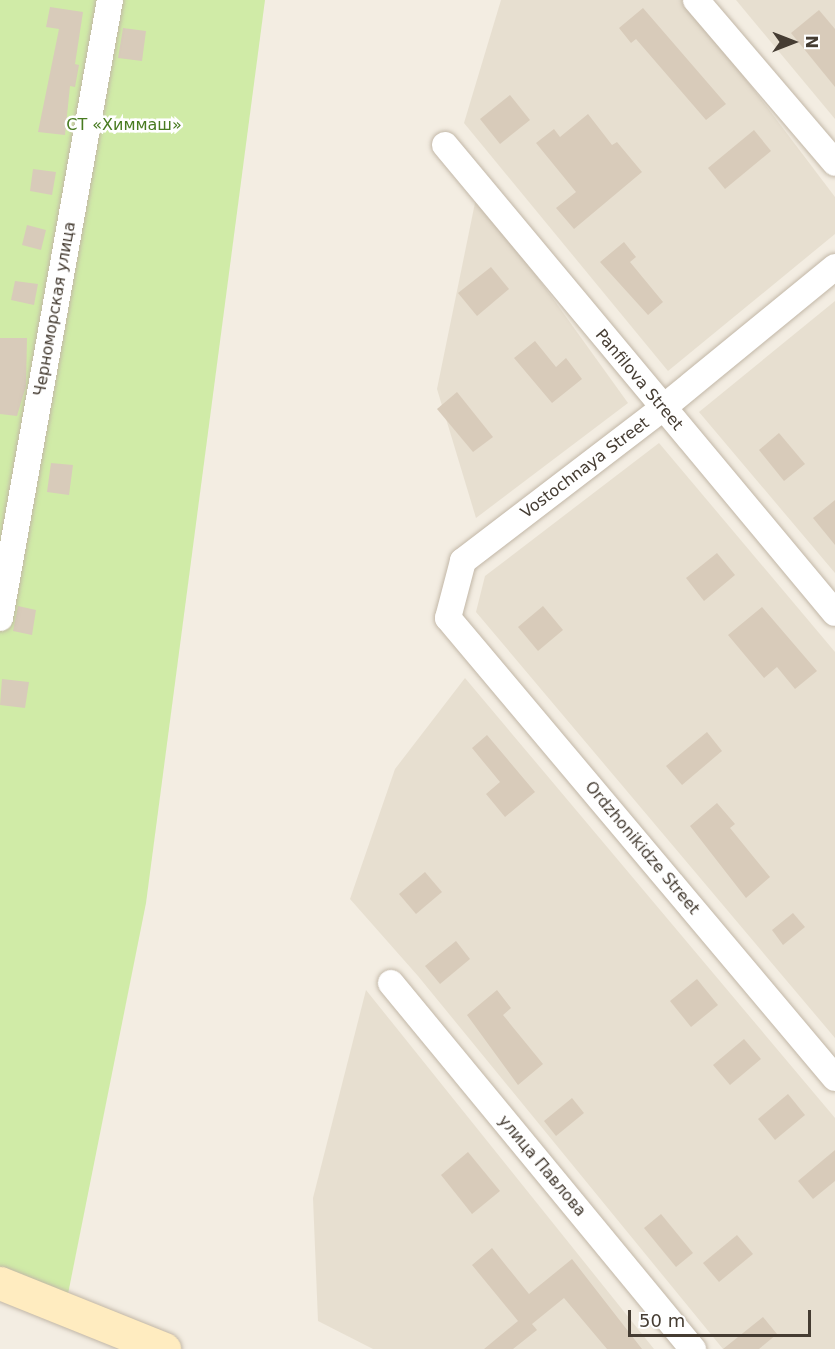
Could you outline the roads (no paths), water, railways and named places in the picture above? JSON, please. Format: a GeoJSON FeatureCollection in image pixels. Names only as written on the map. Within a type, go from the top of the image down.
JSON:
{"type":"FeatureCollection","features":[{"type":"Feature","properties":{"kind":"street","name":"Черноморская улица"},"geometry":{"type":"LineString","coordinates":[[0,618],[110,0]]}},
{"type":"Feature","properties":{"kind":"street"},"geometry":{"type":"LineString","coordinates":[[696,0],[835,163]]}},
{"type":"Feature","properties":{"kind":"street","name":"Panfilova Street"},"geometry":{"type":"LineString","coordinates":[[446,145],[835,613]]}},
{"type":"Feature","properties":{"kind":"street","name":"Vostochnaya Street"},"geometry":{"type":"LineString","coordinates":[[448,618],[463,561],[663,408],[835,267]]}},
{"type":"Feature","properties":{"kind":"street","name":"Ordzhonikidze Street"},"geometry":{"type":"LineString","coordinates":[[448,618],[835,1078]]}},
{"type":"Feature","properties":{"kind":"street","name":"улица Павлова"},"geometry":{"type":"LineString","coordinates":[[391,983],[693,1349]]}},
{"type":"Feature","properties":{"kind":"street"},"geometry":{"type":"LineString","coordinates":[[0,1283],[164,1349]]}},
{"type":"Feature","properties":{"kind":"park label","name":"СТ «Химмаш»"},"geometry":{"type":"Point","coordinates":[124,125]}}]}
